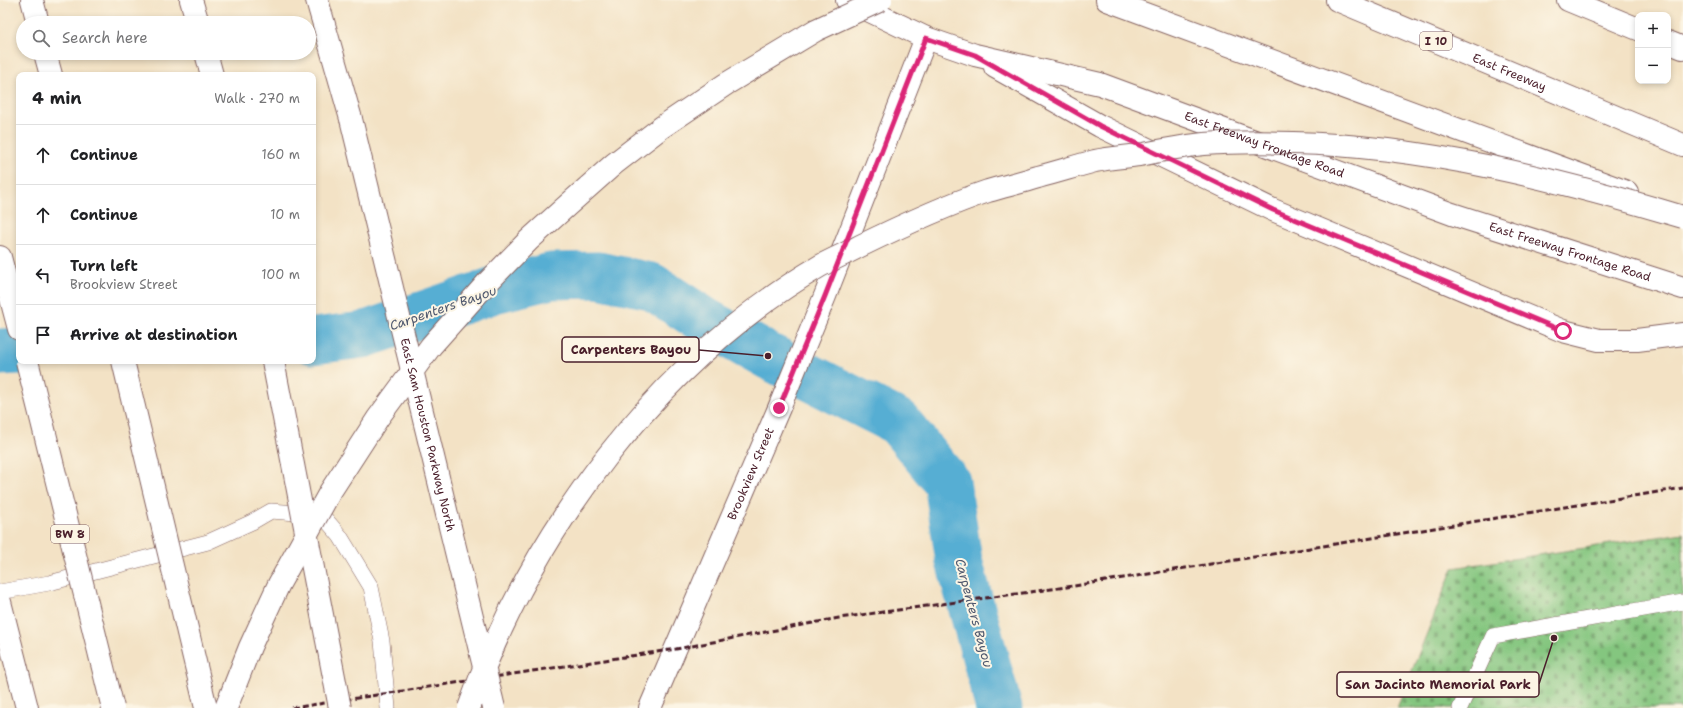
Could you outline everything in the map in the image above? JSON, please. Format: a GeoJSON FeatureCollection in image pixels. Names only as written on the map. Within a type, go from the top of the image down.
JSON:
{"type":"FeatureCollection","features":[{"type":"Feature","properties":{"kind":"main road"},"geometry":{"type":"LineString","coordinates":[[32,0],[36,16]]}},
{"type":"Feature","properties":{"kind":"main road"},"geometry":{"type":"LineString","coordinates":[[191,0],[196,16]]}},
{"type":"Feature","properties":{"kind":"main road","name":"East Sam Houston Parkway North"},"geometry":{"type":"LineString","coordinates":[[317,0],[351,119],[494,708]]}},
{"type":"Feature","properties":{"kind":"main road","name":"East Freeway Frontage Road"},"geometry":{"type":"LineString","coordinates":[[847,0],[926,38],[975,55],[1100,84],[1452,214],[1683,288]]}},
{"type":"Feature","properties":{"kind":"main road"},"geometry":{"type":"LineString","coordinates":[[226,708],[250,647],[279,584],[330,492],[378,418],[431,346],[487,283],[529,240],[570,202],[614,164],[662,127],[726,84],[816,30],[881,0]]}},
{"type":"Feature","properties":{"kind":"main road"},"geometry":{"type":"LineString","coordinates":[[1107,0],[1683,212]]}},
{"type":"Feature","properties":{"kind":"main road","name":"East Freeway"},"geometry":{"type":"LineString","coordinates":[[1336,0],[1683,145]]}},
{"type":"Feature","properties":{"kind":"main road"},"geometry":{"type":"LineString","coordinates":[[1570,1],[1635,28]]}},
{"type":"Feature","properties":{"kind":"main road","name":"Brookview Street"},"geometry":{"type":"LineString","coordinates":[[650,708],[779,408],[825,296],[926,38]]}},
{"type":"Feature","properties":{"kind":"main road"},"geometry":{"type":"LineString","coordinates":[[1671,43],[1683,48]]}},
{"type":"Feature","properties":{"kind":"main road"},"geometry":{"type":"LineString","coordinates":[[975,55],[1100,126],[1273,210],[1563,331],[1599,340],[1637,340],[1683,334]]}},
{"type":"Feature","properties":{"kind":"main road"},"geometry":{"type":"LineString","coordinates":[[47,60],[50,72]]}},
{"type":"Feature","properties":{"kind":"main road"},"geometry":{"type":"LineString","coordinates":[[208,60],[211,72]]}},
{"type":"Feature","properties":{"kind":"main road"},"geometry":{"type":"LineString","coordinates":[[469,708],[503,626],[534,566],[560,523],[616,445],[682,374],[759,306],[821,265],[897,227],[988,191],[1095,162],[1204,144],[1294,143],[1389,150],[1480,164],[1574,186],[1683,217]]}},
{"type":"Feature","properties":{"kind":"main road"},"geometry":{"type":"LineString","coordinates":[[0,257],[16,318]]}},
{"type":"Feature","properties":{"kind":"main road","name":"BW 8"},"geometry":{"type":"LineString","coordinates":[[28,364],[113,708]]}},
{"type":"Feature","properties":{"kind":"main road"},"geometry":{"type":"LineString","coordinates":[[124,364],[206,708]]}},
{"type":"Feature","properties":{"kind":"main road"},"geometry":{"type":"LineString","coordinates":[[274,364],[340,708]]}},
{"type":"Feature","properties":{"kind":"main road"},"geometry":{"type":"LineString","coordinates":[[0,602],[27,708]]}},
{"type":"Feature","properties":{"kind":"lane"},"geometry":{"type":"LineString","coordinates":[[0,592],[49,583],[208,542],[252,522],[271,511],[322,515],[340,536],[371,587],[382,641],[388,708]]}},
{"type":"Feature","properties":{"kind":"lane"},"geometry":{"type":"LineString","coordinates":[[1460,708],[1493,636],[1683,602]]}},
{"type":"Feature","properties":{"kind":"green space"},"geometry":{"type":"Polygon","coordinates":[[[1683,533],[1683,708],[1397,708],[1453,568],[1683,533]]]}},
{"type":"Feature","properties":{"kind":"waterway","name":"Carpenters Bayou"},"geometry":{"type":"LineString","coordinates":[[316,341],[363,335],[494,290],[551,276],[598,275],[651,286],[705,321],[768,356],[898,422],[947,482],[959,561],[999,708]]}},
{"type":"Feature","properties":{"kind":"waterway","name":"Carpenters Bayou"},"geometry":{"type":"LineString","coordinates":[[0,352],[16,351]]}},
{"type":"Feature","properties":{"kind":"railway"},"geometry":{"type":"LineString","coordinates":[[292,708],[676,649],[839,618],[1074,586],[1683,488]]}},
{"type":"Feature","properties":{"kind":"place","name":"Carpenters Bayou"},"geometry":{"type":"Point","coordinates":[768,356]}},
{"type":"Feature","properties":{"kind":"place","name":"San Jacinto Memorial Park"},"geometry":{"type":"Point","coordinates":[1554,638]}},
{"type":"Feature","properties":{"kind":"route"},"geometry":{"type":"LineString","coordinates":[[779,408],[825,296],[926,38],[975,55],[1100,126],[1273,210],[1563,331]]}}]}
